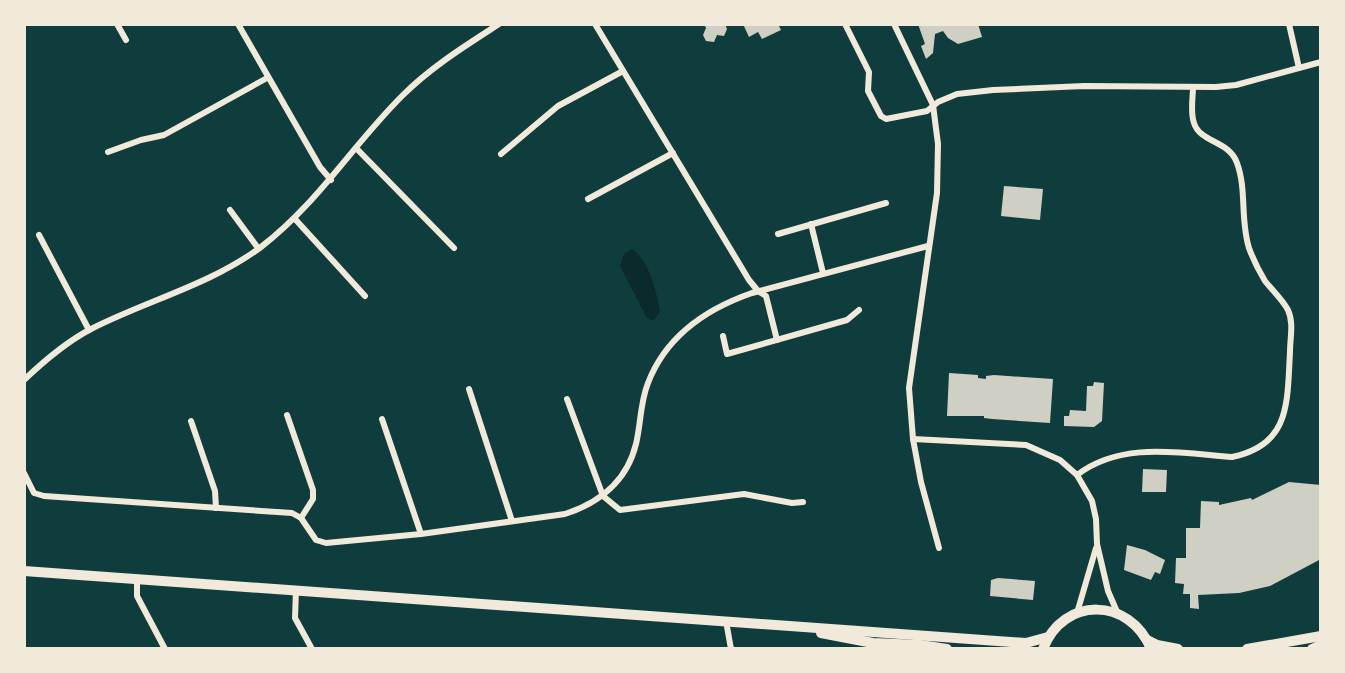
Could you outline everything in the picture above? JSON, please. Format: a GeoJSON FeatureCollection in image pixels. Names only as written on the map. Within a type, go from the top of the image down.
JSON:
{"type":"FeatureCollection","features":[{"type":"Feature","properties":{"kind":"main road"},"geometry":{"type":"LineString","coordinates":[[24,571],[1026,643],[1048,637]]}},
{"type":"Feature","properties":{"kind":"main road"},"geometry":{"type":"LineString","coordinates":[[1043,649],[1048,637],[1063,621],[1077,613],[1096,609],[1118,614],[1137,626],[1149,644],[1178,649]]}},
{"type":"Feature","properties":{"kind":"main road"},"geometry":{"type":"LineString","coordinates":[[792,625],[873,643],[947,649]]}},
{"type":"Feature","properties":{"kind":"main road"},"geometry":{"type":"LineString","coordinates":[[1247,649],[1321,636]]}},
{"type":"Feature","properties":{"kind":"main road"},"geometry":{"type":"LineString","coordinates":[[1312,649],[1321,645]]}},
{"type":"Feature","properties":{"kind":"street"},"geometry":{"type":"LineString","coordinates":[[117,24],[126,40]]}},
{"type":"Feature","properties":{"kind":"street"},"geometry":{"type":"LineString","coordinates":[[238,24],[320,167],[331,180]]}},
{"type":"Feature","properties":{"kind":"street"},"geometry":{"type":"LineString","coordinates":[[24,380],[51,356],[89,330],[211,279],[258,248],[295,219],[401,97],[428,72],[499,24]]}},
{"type":"Feature","properties":{"kind":"street"},"geometry":{"type":"LineString","coordinates":[[595,24],[758,291],[766,296],[777,340]]}},
{"type":"Feature","properties":{"kind":"street"},"geometry":{"type":"LineString","coordinates":[[845,24],[869,72],[868,91],[881,116],[892,119],[927,111],[957,94],[1048,86],[1236,85],[1319,63]]}},
{"type":"Feature","properties":{"kind":"street"},"geometry":{"type":"LineString","coordinates":[[894,24],[933,105],[939,160],[909,388],[913,439],[921,482],[939,548]]}},
{"type":"Feature","properties":{"kind":"street"},"geometry":{"type":"LineString","coordinates":[[1289,24],[1299,68]]}},
{"type":"Feature","properties":{"kind":"street"},"geometry":{"type":"LineString","coordinates":[[501,154],[558,106],[623,71]]}},
{"type":"Feature","properties":{"kind":"street"},"geometry":{"type":"LineString","coordinates":[[108,152],[164,135],[267,78]]}},
{"type":"Feature","properties":{"kind":"street"},"geometry":{"type":"LineString","coordinates":[[1077,475],[1103,458],[1134,452],[1232,457],[1249,454],[1268,443],[1280,427],[1287,407],[1292,325],[1288,310],[1265,280],[1250,248],[1244,226],[1240,175],[1234,157],[1226,147],[1200,133],[1194,126],[1193,87]]}},
{"type":"Feature","properties":{"kind":"street"},"geometry":{"type":"LineString","coordinates":[[356,148],[454,248]]}},
{"type":"Feature","properties":{"kind":"street"},"geometry":{"type":"LineString","coordinates":[[588,199],[673,153]]}},
{"type":"Feature","properties":{"kind":"street"},"geometry":{"type":"LineString","coordinates":[[778,234],[886,203]]}},
{"type":"Feature","properties":{"kind":"street"},"geometry":{"type":"LineString","coordinates":[[230,210],[258,248]]}},
{"type":"Feature","properties":{"kind":"street"},"geometry":{"type":"LineString","coordinates":[[295,219],[365,296]]}},
{"type":"Feature","properties":{"kind":"street"},"geometry":{"type":"LineString","coordinates":[[811,224],[823,273]]}},
{"type":"Feature","properties":{"kind":"street"},"geometry":{"type":"LineString","coordinates":[[39,235],[89,330]]}},
{"type":"Feature","properties":{"kind":"street"},"geometry":{"type":"LineString","coordinates":[[24,473],[34,493],[44,496],[292,513],[301,518],[316,540],[326,543],[421,534],[565,514],[588,507],[619,478],[632,456],[646,389],[656,366],[685,329],[714,308],[758,291],[928,246]]}},
{"type":"Feature","properties":{"kind":"street"},"geometry":{"type":"LineString","coordinates":[[723,336],[727,354],[847,320],[859,310]]}},
{"type":"Feature","properties":{"kind":"street"},"geometry":{"type":"LineString","coordinates":[[469,389],[512,521]]}},
{"type":"Feature","properties":{"kind":"street"},"geometry":{"type":"LineString","coordinates":[[567,399],[603,496],[620,510],[744,494],[792,503],[803,502]]}},
{"type":"Feature","properties":{"kind":"street"},"geometry":{"type":"LineString","coordinates":[[287,415],[313,490],[313,499],[301,518]]}},
{"type":"Feature","properties":{"kind":"street"},"geometry":{"type":"LineString","coordinates":[[382,419],[421,534]]}},
{"type":"Feature","properties":{"kind":"street"},"geometry":{"type":"LineString","coordinates":[[191,421],[215,491],[216,508]]}},
{"type":"Feature","properties":{"kind":"street"},"geometry":{"type":"LineString","coordinates":[[913,439],[1026,445],[1060,460],[1077,475],[1092,501],[1097,544],[1108,591],[1118,614]]}},
{"type":"Feature","properties":{"kind":"street"},"geometry":{"type":"LineString","coordinates":[[1077,613],[1097,544]]}},
{"type":"Feature","properties":{"kind":"street"},"geometry":{"type":"LineString","coordinates":[[137,579],[137,596],[165,649]]}},
{"type":"Feature","properties":{"kind":"street"},"geometry":{"type":"LineString","coordinates":[[296,590],[295,618],[312,649]]}},
{"type":"Feature","properties":{"kind":"street"},"geometry":{"type":"LineString","coordinates":[[726,620],[731,649]]}},
{"type":"Feature","properties":{"kind":"water"},"geometry":{"type":"Polygon","coordinates":[[[632,249],[648,269],[654,287],[660,312],[653,321],[647,318],[620,266],[624,254],[632,249]]]}},
{"type":"Feature","properties":{"kind":"building"},"geometry":{"type":"Polygon","coordinates":[[[704,24],[725,24],[727,29],[724,36],[717,35],[714,42],[706,41],[704,24]]]}},
{"type":"Feature","properties":{"kind":"building"},"geometry":{"type":"Polygon","coordinates":[[[743,24],[778,24],[781,30],[762,39],[758,32],[749,37],[743,24]]]}},
{"type":"Feature","properties":{"kind":"building"},"geometry":{"type":"Polygon","coordinates":[[[918,24],[978,24],[982,37],[958,44],[943,31],[935,34],[933,53],[926,59],[918,24]]]}},
{"type":"Feature","properties":{"kind":"building"},"geometry":{"type":"Polygon","coordinates":[[[1004,186],[1043,189],[1040,220],[1001,216],[1004,186]]]}},
{"type":"Feature","properties":{"kind":"building"},"geometry":{"type":"Polygon","coordinates":[[[949,373],[978,375],[978,378],[986,379],[986,376],[994,375],[1053,379],[1050,423],[984,416],[947,416],[949,373]]]}},
{"type":"Feature","properties":{"kind":"building"},"geometry":{"type":"Polygon","coordinates":[[[1094,382],[1104,383],[1102,421],[1094,427],[1064,426],[1064,416],[1069,416],[1070,410],[1086,411],[1087,386],[1093,386],[1094,382]]]}},
{"type":"Feature","properties":{"kind":"building"},"geometry":{"type":"Polygon","coordinates":[[[1143,469],[1167,470],[1166,492],[1142,492],[1143,469]]]}},
{"type":"Feature","properties":{"kind":"building"},"geometry":{"type":"Polygon","coordinates":[[[1289,482],[1321,485],[1321,559],[1270,586],[1239,593],[1198,595],[1199,609],[1190,608],[1190,594],[1183,594],[1184,584],[1175,583],[1176,558],[1186,558],[1186,528],[1200,528],[1201,501],[1219,502],[1219,505],[1252,500],[1289,482]]]}},
{"type":"Feature","properties":{"kind":"building"},"geometry":{"type":"Polygon","coordinates":[[[1127,545],[1165,560],[1160,574],[1155,572],[1151,580],[1124,570],[1127,545]]]}},
{"type":"Feature","properties":{"kind":"building"},"geometry":{"type":"Polygon","coordinates":[[[991,580],[1035,581],[1033,600],[990,596],[991,580]]]}}]}
